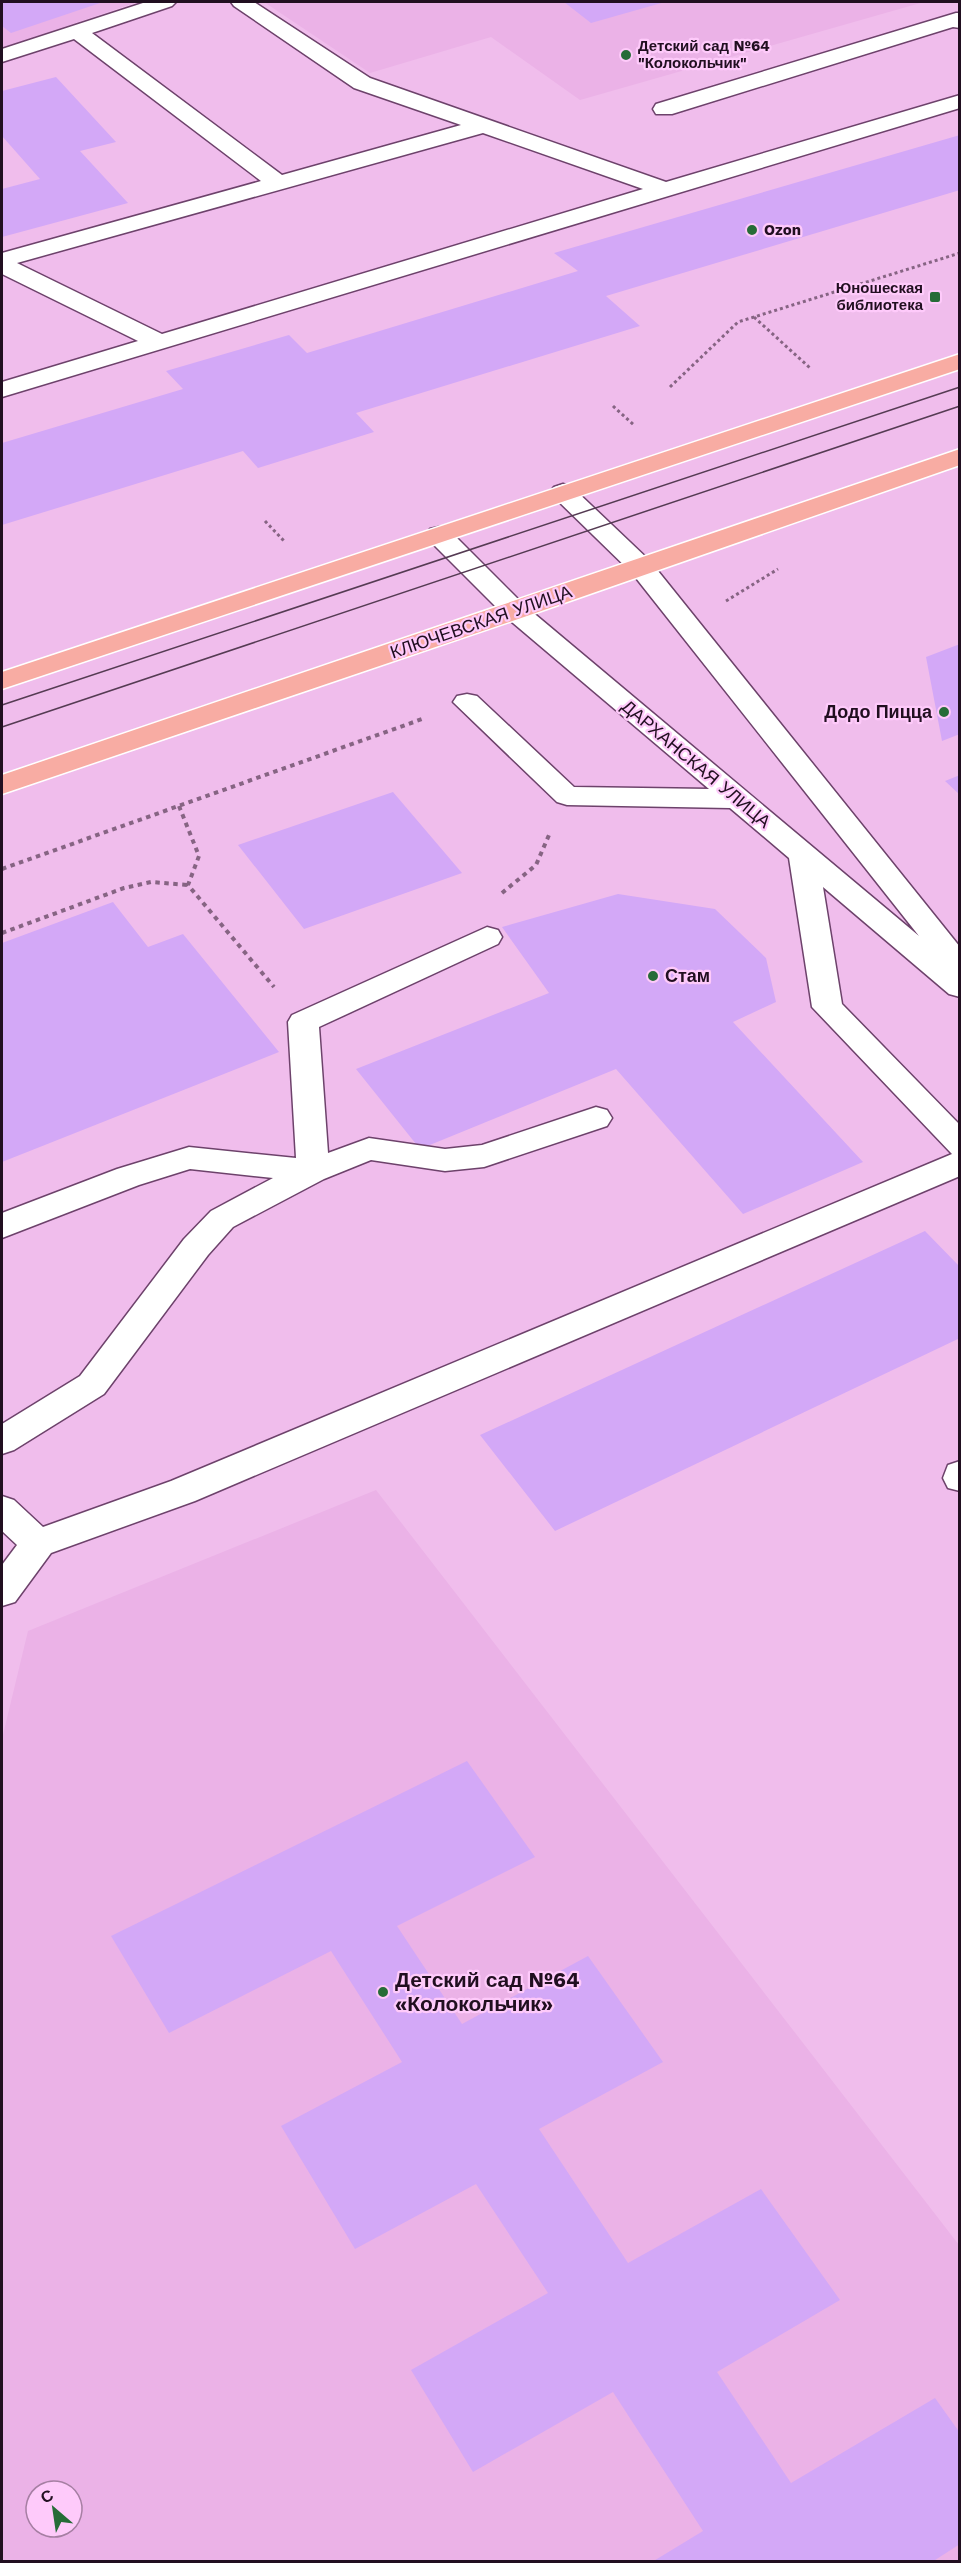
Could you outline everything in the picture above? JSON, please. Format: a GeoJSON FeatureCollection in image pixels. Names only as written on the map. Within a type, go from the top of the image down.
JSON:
{"type":"FeatureCollection","features":[{"type":"Feature","properties":{"kind":"main road"},"geometry":{"type":"LineString","coordinates":[[2,681],[960,361]]}},
{"type":"Feature","properties":{"kind":"main road","name":"КЛЮЧЕВСКАЯ УЛИЦА"},"geometry":{"type":"LineString","coordinates":[[2,785],[515,611],[960,456]]}},
{"type":"Feature","properties":{"kind":"street"},"geometry":{"type":"LineString","coordinates":[[2,56],[165,2]]}},
{"type":"Feature","properties":{"kind":"street"},"geometry":{"type":"LineString","coordinates":[[241,2],[362,83],[666,190]]}},
{"type":"Feature","properties":{"kind":"street"},"geometry":{"type":"LineString","coordinates":[[663,109],[956,19],[960,22]]}},
{"type":"Feature","properties":{"kind":"street"},"geometry":{"type":"LineString","coordinates":[[76,31],[278,183]]}},
{"type":"Feature","properties":{"kind":"street"},"geometry":{"type":"LineString","coordinates":[[2,390],[960,101]]}},
{"type":"Feature","properties":{"kind":"street"},"geometry":{"type":"LineString","coordinates":[[2,260],[484,126]]}},
{"type":"Feature","properties":{"kind":"street"},"geometry":{"type":"LineString","coordinates":[[2,265],[159,342]]}},
{"type":"Feature","properties":{"kind":"street"},"geometry":{"type":"LineString","coordinates":[[563,492],[641,567],[960,968]]}},
{"type":"Feature","properties":{"kind":"street","name":"ДАРХАНСКАЯ УЛИЦА"},"geometry":{"type":"LineString","coordinates":[[439,535],[515,611],[960,987]]}},
{"type":"Feature","properties":{"kind":"street"},"geometry":{"type":"LineString","coordinates":[[467,702],[567,796],[738,799]]}},
{"type":"Feature","properties":{"kind":"street"},"geometry":{"type":"LineString","coordinates":[[803,854],[827,1006],[960,1145]]}},
{"type":"Feature","properties":{"kind":"street"},"geometry":{"type":"LineString","coordinates":[[313,1171],[303,1022],[487,937]]}},
{"type":"Feature","properties":{"kind":"street"},"geometry":{"type":"LineString","coordinates":[[2,1441],[92,1385],[196,1247],[222,1219],[313,1171],[369,1149],[445,1160],[484,1156],[596,1118]]}},
{"type":"Feature","properties":{"kind":"street"},"geometry":{"type":"LineString","coordinates":[[2,1226],[128,1177],[189,1158],[313,1171]]}},
{"type":"Feature","properties":{"kind":"street"},"geometry":{"type":"LineString","coordinates":[[2,1592],[38,1543],[183,1491],[960,1163]]}},
{"type":"Feature","properties":{"kind":"street"},"geometry":{"type":"LineString","coordinates":[[2,1510],[38,1543]]}},
{"type":"Feature","properties":{"kind":"path"},"geometry":{"type":"LineString","coordinates":[[670,387],[738,322],[960,253]]}},
{"type":"Feature","properties":{"kind":"path"},"geometry":{"type":"LineString","coordinates":[[754,317],[818,374]]}},
{"type":"Feature","properties":{"kind":"path"},"geometry":{"type":"LineString","coordinates":[[2,869],[426,718]]}},
{"type":"Feature","properties":{"kind":"path"},"geometry":{"type":"LineString","coordinates":[[487,937],[502,893],[536,865],[567,796]]}},
{"type":"Feature","properties":{"kind":"path"},"geometry":{"type":"LineString","coordinates":[[179,806],[199,856],[188,885]]}},
{"type":"Feature","properties":{"kind":"path"},"geometry":{"type":"LineString","coordinates":[[2,933],[124,888],[151,882],[188,885],[303,1022]]}},
{"type":"Feature","properties":{"kind":"shaded area"},"geometry":{"type":"Polygon","coordinates":[[[2,2],[137,2],[2,48],[2,2]]]}},
{"type":"Feature","properties":{"kind":"shaded area","name":"Детский сад №64 \"Колокольчик\""},"geometry":{"type":"Polygon","coordinates":[[[264,2],[924,2],[580,100],[491,37],[370,73],[264,2]]]}},
{"type":"Feature","properties":{"kind":"shaded area","name":"Детский сад №64 «Колокольчик»"},"geometry":{"type":"Polygon","coordinates":[[[376,1490],[959,2245],[959,2561],[2,2562],[2,1739],[28,1631],[376,1490]]]}},
{"type":"Feature","properties":{"kind":"building"},"geometry":{"type":"Polygon","coordinates":[[[2,2],[103,2],[11,33],[2,26],[2,2]]]}},
{"type":"Feature","properties":{"kind":"building"},"geometry":{"type":"Polygon","coordinates":[[[564,2],[665,2],[591,23],[564,2]]]}},
{"type":"Feature","properties":{"kind":"building"},"geometry":{"type":"Polygon","coordinates":[[[56,77],[116,142],[80,151],[128,203],[2,237],[2,189],[40,179],[2,136],[2,91],[56,77]]]}},
{"type":"Feature","properties":{"kind":"building"},"geometry":{"type":"Polygon","coordinates":[[[960,135],[960,190],[606,296],[640,326],[356,413],[374,432],[258,468],[243,451],[2,525],[2,443],[183,389],[166,371],[289,335],[307,353],[578,271],[554,253],[960,135]]]}},
{"type":"Feature","properties":{"kind":"building"},"geometry":{"type":"Polygon","coordinates":[[[960,644],[960,734],[942,741],[926,657],[960,644]]]}},
{"type":"Feature","properties":{"kind":"building"},"geometry":{"type":"Polygon","coordinates":[[[960,775],[960,795],[945,781],[960,775]]]}},
{"type":"Feature","properties":{"kind":"building"},"geometry":{"type":"Polygon","coordinates":[[[393,792],[462,873],[304,929],[238,845],[393,792]]]}},
{"type":"Feature","properties":{"kind":"building"},"geometry":{"type":"Polygon","coordinates":[[[618,894],[715,909],[766,958],[776,1002],[733,1022],[863,1162],[743,1214],[616,1069],[420,1149],[356,1069],[549,993],[502,927],[618,894]]]}},
{"type":"Feature","properties":{"kind":"building"},"geometry":{"type":"Polygon","coordinates":[[[113,902],[148,947],[183,934],[279,1052],[2,1162],[2,943],[113,902]]]}},
{"type":"Feature","properties":{"kind":"building"},"geometry":{"type":"Polygon","coordinates":[[[925,1231],[960,1267],[960,1338],[555,1531],[480,1435],[925,1231]]]}},
{"type":"Feature","properties":{"kind":"building"},"geometry":{"type":"Polygon","coordinates":[[[467,1761],[535,1857],[397,1926],[462,2024],[588,1956],[663,2062],[539,2129],[628,2263],[761,2189],[840,2300],[717,2372],[791,2483],[935,2398],[960,2433],[960,2544],[932,2562],[652,2562],[703,2531],[613,2392],[473,2472],[411,2370],[548,2293],[476,2184],[355,2249],[281,2126],[402,2062],[331,1951],[169,2033],[111,1936],[467,1761]]]}},
{"type":"Feature","properties":{"kind":"tram line"},"geometry":{"type":"LineString","coordinates":[[2,705],[960,387]]}},
{"type":"Feature","properties":{"kind":"tram line"},"geometry":{"type":"LineString","coordinates":[[2,727],[960,406]]}},
{"type":"Feature","properties":{"kind":"place","name":"Детский сад №64 \"Колокольчик\""},"geometry":{"type":"Point","coordinates":[626,55]}},
{"type":"Feature","properties":{"kind":"place","name":"Ozon"},"geometry":{"type":"Point","coordinates":[752,230]}},
{"type":"Feature","properties":{"kind":"place","name":"Юношеская библиотека"},"geometry":{"type":"Point","coordinates":[935,297]}},
{"type":"Feature","properties":{"kind":"place","name":"Додо Пицца"},"geometry":{"type":"Point","coordinates":[944,712]}},
{"type":"Feature","properties":{"kind":"place","name":"Стам"},"geometry":{"type":"Point","coordinates":[653,976]}},
{"type":"Feature","properties":{"kind":"place","name":"Детский сад №64 «Колокольчик»"},"geometry":{"type":"Point","coordinates":[383,1992]}}]}
